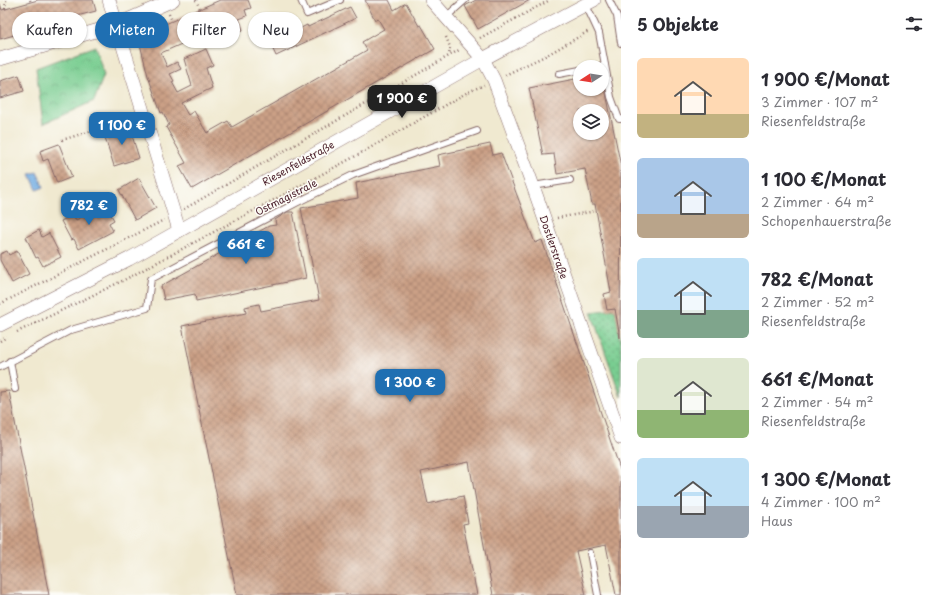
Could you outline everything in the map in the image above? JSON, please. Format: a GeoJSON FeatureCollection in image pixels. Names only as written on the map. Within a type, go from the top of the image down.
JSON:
{"type":"FeatureCollection","features":[{"type":"Feature","properties":{"kind":"street"},"geometry":{"type":"LineString","coordinates":[[109,0],[112,12]]}},
{"type":"Feature","properties":{"kind":"street"},"geometry":{"type":"LineString","coordinates":[[146,12],[173,0]]}},
{"type":"Feature","properties":{"kind":"street","name":"Dostlerstraße"},"geometry":{"type":"LineString","coordinates":[[431,0],[483,59],[494,80],[621,436]]}},
{"type":"Feature","properties":{"kind":"street","name":"Riesenfeldstraße"},"geometry":{"type":"LineString","coordinates":[[0,325],[129,259],[483,59],[590,2]]}},
{"type":"Feature","properties":{"kind":"street"},"geometry":{"type":"LineString","coordinates":[[0,59],[95,31]]}},
{"type":"Feature","properties":{"kind":"street"},"geometry":{"type":"LineString","coordinates":[[123,48],[179,230]]}},
{"type":"Feature","properties":{"kind":"lane"},"geometry":{"type":"LineString","coordinates":[[300,0],[307,14],[340,0]]}},
{"type":"Feature","properties":{"kind":"lane"},"geometry":{"type":"LineString","coordinates":[[446,17],[465,0]]}},
{"type":"Feature","properties":{"kind":"lane"},"geometry":{"type":"LineString","coordinates":[[609,0],[617,16],[621,43]]}},
{"type":"Feature","properties":{"kind":"lane"},"geometry":{"type":"LineString","coordinates":[[590,2],[596,27],[599,33],[604,60]]}},
{"type":"Feature","properties":{"kind":"lane"},"geometry":{"type":"LineString","coordinates":[[559,74],[573,71]]}},
{"type":"Feature","properties":{"kind":"lane"},"geometry":{"type":"LineString","coordinates":[[609,86],[611,97],[619,119],[621,119]]}},
{"type":"Feature","properties":{"kind":"lane","name":"Ostmagistrale"},"geometry":{"type":"LineString","coordinates":[[0,367],[71,330],[147,308],[151,279],[296,203],[353,175],[477,131]]}},
{"type":"Feature","properties":{"kind":"lane"},"geometry":{"type":"LineString","coordinates":[[533,186],[570,180]]}},
{"type":"Feature","properties":{"kind":"lane"},"geometry":{"type":"LineString","coordinates":[[10,362],[15,389]]}},
{"type":"Feature","properties":{"kind":"lane"},"geometry":{"type":"LineString","coordinates":[[590,553],[598,595]]}},
{"type":"Feature","properties":{"kind":"path"},"geometry":{"type":"LineString","coordinates":[[5,9],[6,0]]}},
{"type":"Feature","properties":{"kind":"path"},"geometry":{"type":"LineString","coordinates":[[196,0],[200,9]]}},
{"type":"Feature","properties":{"kind":"path"},"geometry":{"type":"LineString","coordinates":[[0,304],[174,215],[470,44],[550,0]]}},
{"type":"Feature","properties":{"kind":"path"},"geometry":{"type":"LineString","coordinates":[[0,341],[134,273],[354,157],[468,92],[547,55],[596,27]]}},
{"type":"Feature","properties":{"kind":"path"},"geometry":{"type":"LineString","coordinates":[[62,140],[143,115]]}},
{"type":"Feature","properties":{"kind":"path"},"geometry":{"type":"LineString","coordinates":[[555,218],[596,211]]}},
{"type":"Feature","properties":{"kind":"path"},"geometry":{"type":"LineString","coordinates":[[154,224],[156,228]]}},
{"type":"Feature","properties":{"kind":"green space"},"geometry":{"type":"Polygon","coordinates":[[[95,46],[104,75],[94,101],[43,124],[36,68],[95,46]]]}},
{"type":"Feature","properties":{"kind":"green space"},"geometry":{"type":"Polygon","coordinates":[[[615,309],[621,342],[621,397],[591,312],[615,309]]]}},
{"type":"Feature","properties":{"kind":"water"},"geometry":{"type":"Polygon","coordinates":[[[37,172],[44,187],[37,190],[30,174],[37,172]]]}},
{"type":"Feature","properties":{"kind":"building"},"geometry":{"type":"Polygon","coordinates":[[[38,0],[93,0],[96,11],[87,13],[87,12],[12,12],[12,36],[0,39],[0,4],[2,10],[38,0]]]}},
{"type":"Feature","properties":{"kind":"building"},"geometry":{"type":"Polygon","coordinates":[[[220,0],[248,0],[251,8],[245,10],[247,16],[240,19],[240,12],[193,12],[220,0]]]}},
{"type":"Feature","properties":{"kind":"building"},"geometry":{"type":"Polygon","coordinates":[[[365,0],[389,0],[394,10],[406,3],[419,26],[421,25],[435,49],[192,189],[179,166],[186,163],[166,127],[169,125],[163,112],[161,113],[148,76],[141,48],[169,48],[169,22],[177,19],[177,46],[161,53],[167,67],[177,62],[181,69],[170,74],[174,81],[172,82],[178,93],[192,86],[184,59],[206,49],[213,65],[206,68],[212,88],[181,103],[188,115],[194,111],[207,133],[228,121],[232,127],[367,50],[362,42],[384,29],[378,19],[375,20],[365,0]]]}},
{"type":"Feature","properties":{"kind":"building"},"geometry":{"type":"Polygon","coordinates":[[[476,0],[530,0],[478,29],[465,6],[476,0]]]}},
{"type":"Feature","properties":{"kind":"building"},"geometry":{"type":"Polygon","coordinates":[[[350,7],[356,18],[303,43],[303,27],[307,25],[308,27],[350,7]]]}},
{"type":"Feature","properties":{"kind":"building"},"geometry":{"type":"Polygon","coordinates":[[[240,22],[243,30],[240,31],[240,22]]]}},
{"type":"Feature","properties":{"kind":"building"},"geometry":{"type":"Polygon","coordinates":[[[272,48],[293,48],[276,56],[272,48]]]}},
{"type":"Feature","properties":{"kind":"building"},"geometry":{"type":"Polygon","coordinates":[[[19,75],[24,91],[0,98],[0,81],[19,75]]]}},
{"type":"Feature","properties":{"kind":"building"},"geometry":{"type":"Polygon","coordinates":[[[573,79],[573,96],[607,96],[608,104],[573,104],[573,140],[609,140],[609,108],[621,167],[620,338],[615,309],[607,310],[604,294],[611,292],[595,204],[592,204],[585,169],[557,174],[554,154],[543,155],[529,88],[573,79]]]}},
{"type":"Feature","properties":{"kind":"building"},"geometry":{"type":"Polygon","coordinates":[[[129,126],[139,158],[114,166],[104,134],[129,126]]]}},
{"type":"Feature","properties":{"kind":"building"},"geometry":{"type":"Polygon","coordinates":[[[59,144],[72,177],[57,183],[48,159],[43,161],[40,151],[59,144]]]}},
{"type":"Feature","properties":{"kind":"building"},"geometry":{"type":"Polygon","coordinates":[[[490,144],[493,155],[501,153],[535,243],[542,240],[621,472],[621,595],[616,595],[606,545],[576,551],[586,595],[493,595],[469,462],[421,472],[428,504],[463,496],[468,523],[463,524],[477,595],[237,595],[182,326],[246,313],[245,307],[259,304],[261,311],[319,300],[301,208],[358,198],[356,183],[440,166],[438,155],[490,144]]]}},
{"type":"Feature","properties":{"kind":"building"},"geometry":{"type":"Polygon","coordinates":[[[139,178],[156,208],[135,220],[119,190],[139,178]]]}},
{"type":"Feature","properties":{"kind":"building"},"geometry":{"type":"Polygon","coordinates":[[[103,201],[114,220],[109,223],[113,231],[79,249],[74,239],[71,240],[61,221],[73,215],[76,220],[92,212],[90,208],[103,201]]]}},
{"type":"Feature","properties":{"kind":"building"},"geometry":{"type":"Polygon","coordinates":[[[287,212],[293,212],[306,278],[196,301],[195,294],[164,300],[161,286],[269,226],[276,225],[275,220],[287,212]]]}},
{"type":"Feature","properties":{"kind":"building"},"geometry":{"type":"Polygon","coordinates":[[[39,230],[42,237],[49,233],[61,257],[43,266],[38,257],[36,258],[26,237],[39,230]]]}},
{"type":"Feature","properties":{"kind":"building"},"geometry":{"type":"Polygon","coordinates":[[[7,251],[9,255],[17,251],[29,274],[12,283],[0,260],[0,254],[7,251]]]}},
{"type":"Feature","properties":{"kind":"building"},"geometry":{"type":"Polygon","coordinates":[[[9,391],[49,595],[0,595],[0,392],[9,391]]]}}]}
